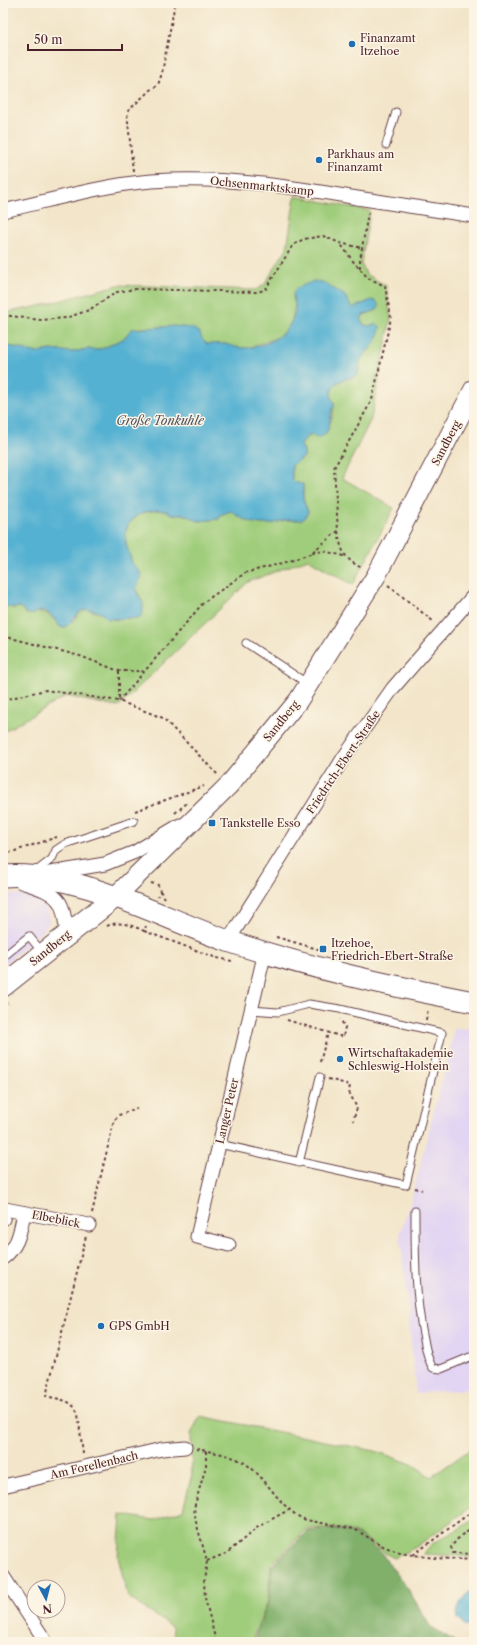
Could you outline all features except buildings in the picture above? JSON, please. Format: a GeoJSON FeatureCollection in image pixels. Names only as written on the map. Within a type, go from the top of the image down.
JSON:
{"type":"FeatureCollection","features":[{"type":"Feature","properties":{"kind":"main road","name":"Sandberg"},"geometry":{"type":"LineString","coordinates":[[6,994],[43,954],[114,897],[229,785],[298,701],[376,576],[474,389]]}},
{"type":"Feature","properties":{"kind":"main road"},"geometry":{"type":"LineString","coordinates":[[3,876],[30,876],[68,882],[114,897],[160,905],[228,941],[269,944],[348,976],[474,1002]]}},
{"type":"Feature","properties":{"kind":"street","name":"Ochsenmarktskamp"},"geometry":{"type":"LineString","coordinates":[[3,211],[104,188],[135,184],[196,180],[251,182],[474,216]]}},
{"type":"Feature","properties":{"kind":"street","name":"Friedrich-Ebert-Straße"},"geometry":{"type":"LineString","coordinates":[[228,941],[344,757],[393,688],[474,595]]}},
{"type":"Feature","properties":{"kind":"street"},"geometry":{"type":"LineString","coordinates":[[30,876],[104,864],[135,852],[203,811]]}},
{"type":"Feature","properties":{"kind":"street"},"geometry":{"type":"LineString","coordinates":[[3,876],[41,889],[57,900],[62,910],[67,934]]}},
{"type":"Feature","properties":{"kind":"street","name":"Langer Peter"},"geometry":{"type":"LineString","coordinates":[[229,1245],[197,1237],[251,1010],[269,944]]}},
{"type":"Feature","properties":{"kind":"street","name":"Elbeblick"},"geometry":{"type":"LineString","coordinates":[[3,1219],[5,1209],[89,1225]]}},
{"type":"Feature","properties":{"kind":"street","name":"Elbeblick"},"geometry":{"type":"LineString","coordinates":[[3,1258],[12,1250],[18,1240],[24,1213]]}},
{"type":"Feature","properties":{"kind":"street","name":"Am Forellenbach"},"geometry":{"type":"LineString","coordinates":[[3,1486],[162,1449],[185,1447]]}},
{"type":"Feature","properties":{"kind":"street"},"geometry":{"type":"LineString","coordinates":[[3,1576],[46,1642]]}},
{"type":"Feature","properties":{"kind":"lane"},"geometry":{"type":"LineString","coordinates":[[386,145],[396,112]]}},
{"type":"Feature","properties":{"kind":"lane"},"geometry":{"type":"LineString","coordinates":[[246,642],[308,684]]}},
{"type":"Feature","properties":{"kind":"lane"},"geometry":{"type":"LineString","coordinates":[[30,876],[52,860],[56,850],[65,844],[134,821]]}},
{"type":"Feature","properties":{"kind":"lane"},"geometry":{"type":"LineString","coordinates":[[5,954],[29,936],[43,954]]}},
{"type":"Feature","properties":{"kind":"lane"},"geometry":{"type":"LineString","coordinates":[[219,1144],[406,1186],[442,1033],[340,1009],[309,1004],[278,1012],[251,1010]]}},
{"type":"Feature","properties":{"kind":"lane"},"geometry":{"type":"LineString","coordinates":[[299,1162],[320,1077]]}},
{"type":"Feature","properties":{"kind":"lane"},"geometry":{"type":"LineString","coordinates":[[415,1211],[415,1245],[419,1316],[428,1358],[433,1368],[441,1369],[470,1357],[474,1357]]}},
{"type":"Feature","properties":{"kind":"path"},"geometry":{"type":"LineString","coordinates":[[135,184],[127,112],[150,90],[158,85],[162,73],[175,3]]}},
{"type":"Feature","properties":{"kind":"path"},"geometry":{"type":"LineString","coordinates":[[360,268],[370,200]]}},
{"type":"Feature","properties":{"kind":"path"},"geometry":{"type":"LineString","coordinates":[[3,315],[40,320],[66,318],[89,310],[121,291],[136,289],[256,292],[265,290],[293,245],[304,239],[323,236],[340,243],[362,248]]}},
{"type":"Feature","properties":{"kind":"path"},"geometry":{"type":"LineString","coordinates":[[340,243],[352,260],[368,278],[385,286],[391,318],[372,400],[334,468],[338,531],[340,546],[344,556]]}},
{"type":"Feature","properties":{"kind":"path"},"geometry":{"type":"LineString","coordinates":[[310,554],[338,531]]}},
{"type":"Feature","properties":{"kind":"path"},"geometry":{"type":"LineString","coordinates":[[119,701],[204,602],[245,573],[310,554],[324,551],[344,556],[356,565],[376,576],[443,629]]}},
{"type":"Feature","properties":{"kind":"path"},"geometry":{"type":"LineString","coordinates":[[3,636],[80,656],[118,671],[144,671]]}},
{"type":"Feature","properties":{"kind":"path"},"geometry":{"type":"LineString","coordinates":[[118,671],[119,701]]}},
{"type":"Feature","properties":{"kind":"path"},"geometry":{"type":"LineString","coordinates":[[3,700],[45,690],[119,701],[163,718],[229,785]]}},
{"type":"Feature","properties":{"kind":"path"},"geometry":{"type":"LineString","coordinates":[[105,927],[111,924],[131,924],[144,931],[160,905],[160,891]]}},
{"type":"Feature","properties":{"kind":"path"},"geometry":{"type":"LineString","coordinates":[[269,944],[332,953]]}},
{"type":"Feature","properties":{"kind":"path"},"geometry":{"type":"LineString","coordinates":[[3,1007],[6,994]]}},
{"type":"Feature","properties":{"kind":"path"},"geometry":{"type":"LineString","coordinates":[[280,1018],[343,1037],[345,1027],[338,1015]]}},
{"type":"Feature","properties":{"kind":"path"},"geometry":{"type":"LineString","coordinates":[[320,1062],[328,1033]]}},
{"type":"Feature","properties":{"kind":"path"},"geometry":{"type":"LineString","coordinates":[[320,1077],[350,1085],[349,1092],[357,1108],[353,1121]]}},
{"type":"Feature","properties":{"kind":"path"},"geometry":{"type":"LineString","coordinates":[[84,1467],[78,1414],[75,1408],[71,1403],[46,1396],[114,1121],[119,1115],[137,1108]]}},
{"type":"Feature","properties":{"kind":"path"},"geometry":{"type":"LineString","coordinates":[[185,1447],[222,1454],[242,1461],[266,1484],[284,1505],[299,1518],[354,1529],[393,1551],[434,1558],[474,1560]]}},
{"type":"Feature","properties":{"kind":"path"},"geometry":{"type":"LineString","coordinates":[[206,1451],[206,1466],[194,1508],[196,1522],[207,1561],[204,1581],[205,1598],[216,1642]]}},
{"type":"Feature","properties":{"kind":"path"},"geometry":{"type":"LineString","coordinates":[[207,1561],[227,1553],[258,1527],[290,1509]]}},
{"type":"Feature","properties":{"kind":"path"},"geometry":{"type":"LineString","coordinates":[[413,1555],[474,1510]]}},
{"type":"Feature","properties":{"kind":"path"},"geometry":{"type":"LineString","coordinates":[[474,1528],[460,1536],[451,1547],[453,1553],[474,1554]]}},
{"type":"Feature","properties":{"kind":"shaded area"},"geometry":{"type":"Polygon","coordinates":[[[10,894],[30,896],[39,900],[46,906],[49,922],[47,926],[30,943],[3,965],[3,895],[10,894]]]}},
{"type":"Feature","properties":{"kind":"shaded area"},"geometry":{"type":"Polygon","coordinates":[[[455,1028],[474,1029],[474,1389],[416,1393],[400,1233],[411,1201],[455,1028]]]}},
{"type":"Feature","properties":{"kind":"green space"},"geometry":{"type":"Polygon","coordinates":[[[295,196],[370,211],[361,264],[366,274],[386,286],[391,318],[371,419],[342,478],[394,508],[353,585],[308,559],[248,582],[118,707],[66,696],[3,732],[3,605],[13,608],[20,607],[26,614],[46,613],[60,627],[65,627],[75,619],[79,612],[86,609],[104,614],[115,620],[124,618],[132,619],[143,603],[136,589],[142,575],[132,563],[126,544],[125,533],[128,525],[135,517],[145,512],[157,510],[166,511],[174,515],[183,514],[199,521],[219,519],[224,513],[231,511],[245,520],[263,524],[298,519],[308,512],[303,499],[303,484],[296,483],[292,479],[292,465],[304,457],[304,451],[301,445],[306,438],[312,435],[326,433],[334,408],[334,404],[331,399],[331,392],[338,382],[353,378],[360,369],[360,360],[373,345],[371,326],[364,325],[361,320],[363,315],[377,310],[372,300],[352,308],[343,294],[339,291],[320,286],[307,286],[296,288],[293,298],[295,304],[291,323],[284,332],[276,338],[248,348],[237,348],[225,344],[207,344],[202,339],[150,328],[137,328],[129,332],[123,339],[104,348],[71,352],[50,350],[38,353],[9,346],[3,347],[3,313],[40,306],[118,285],[256,290],[264,285],[287,248],[295,196]]]}},
{"type":"Feature","properties":{"kind":"green space"},"geometry":{"type":"Polygon","coordinates":[[[200,1416],[375,1451],[412,1464],[431,1477],[468,1451],[474,1442],[474,1505],[416,1547],[394,1558],[363,1537],[350,1531],[336,1528],[307,1529],[271,1564],[268,1601],[251,1642],[175,1642],[172,1627],[128,1597],[118,1557],[121,1515],[154,1520],[183,1510],[192,1474],[191,1434],[200,1416]]]}},
{"type":"Feature","properties":{"kind":"green space"},"geometry":{"type":"Polygon","coordinates":[[[474,1520],[474,1557],[423,1554],[432,1544],[474,1520]]]}},
{"type":"Feature","properties":{"kind":"green space"},"geometry":{"type":"Polygon","coordinates":[[[327,1529],[343,1530],[361,1536],[382,1554],[408,1589],[430,1626],[456,1642],[253,1642],[269,1600],[272,1565],[308,1531],[327,1529]]]}},
{"type":"Feature","properties":{"kind":"water","name":"Große Tonkuhle"},"geometry":{"type":"Polygon","coordinates":[[[313,281],[323,282],[344,295],[352,308],[372,300],[377,302],[379,306],[377,310],[363,315],[361,320],[364,325],[371,326],[376,324],[380,326],[376,341],[361,359],[358,375],[340,381],[334,386],[331,394],[334,406],[328,429],[321,437],[316,438],[313,435],[308,435],[301,445],[304,451],[304,457],[292,465],[292,479],[296,483],[303,484],[303,499],[308,512],[306,516],[302,520],[286,520],[269,524],[257,524],[241,518],[231,511],[220,515],[219,519],[199,521],[183,514],[174,515],[166,511],[157,510],[145,512],[135,517],[128,525],[125,533],[126,544],[132,563],[142,575],[136,589],[143,603],[143,613],[139,618],[108,619],[99,612],[84,610],[78,613],[65,627],[60,627],[46,612],[42,611],[32,615],[25,612],[20,607],[13,608],[3,605],[3,347],[9,346],[38,353],[50,350],[71,352],[88,349],[94,350],[104,348],[123,339],[132,329],[174,326],[192,328],[200,333],[202,339],[207,344],[223,344],[243,348],[255,347],[272,341],[286,330],[294,315],[294,291],[313,281]]]}},
{"type":"Feature","properties":{"kind":"water"},"geometry":{"type":"Polygon","coordinates":[[[474,1586],[474,1616],[470,1626],[465,1626],[458,1619],[457,1612],[460,1603],[474,1586]]]}},
{"type":"Feature","properties":{"kind":"place","name":"Finanzamt Itzehoe"},"geometry":{"type":"Point","coordinates":[352,44]}},
{"type":"Feature","properties":{"kind":"place","name":"Parkhaus am Finanzamt"},"geometry":{"type":"Point","coordinates":[319,160]}},
{"type":"Feature","properties":{"kind":"place","name":"Tankstelle Esso"},"geometry":{"type":"Point","coordinates":[212,823]}},
{"type":"Feature","properties":{"kind":"place","name":"Itzehoe, Friedrich-Ebert-Straße"},"geometry":{"type":"Point","coordinates":[323,949]}},
{"type":"Feature","properties":{"kind":"place","name":"Wirtschaftakademie Schleswig-Holstein"},"geometry":{"type":"Point","coordinates":[340,1059]}},
{"type":"Feature","properties":{"kind":"place","name":"GPS GmbH"},"geometry":{"type":"Point","coordinates":[101,1326]}}]}
